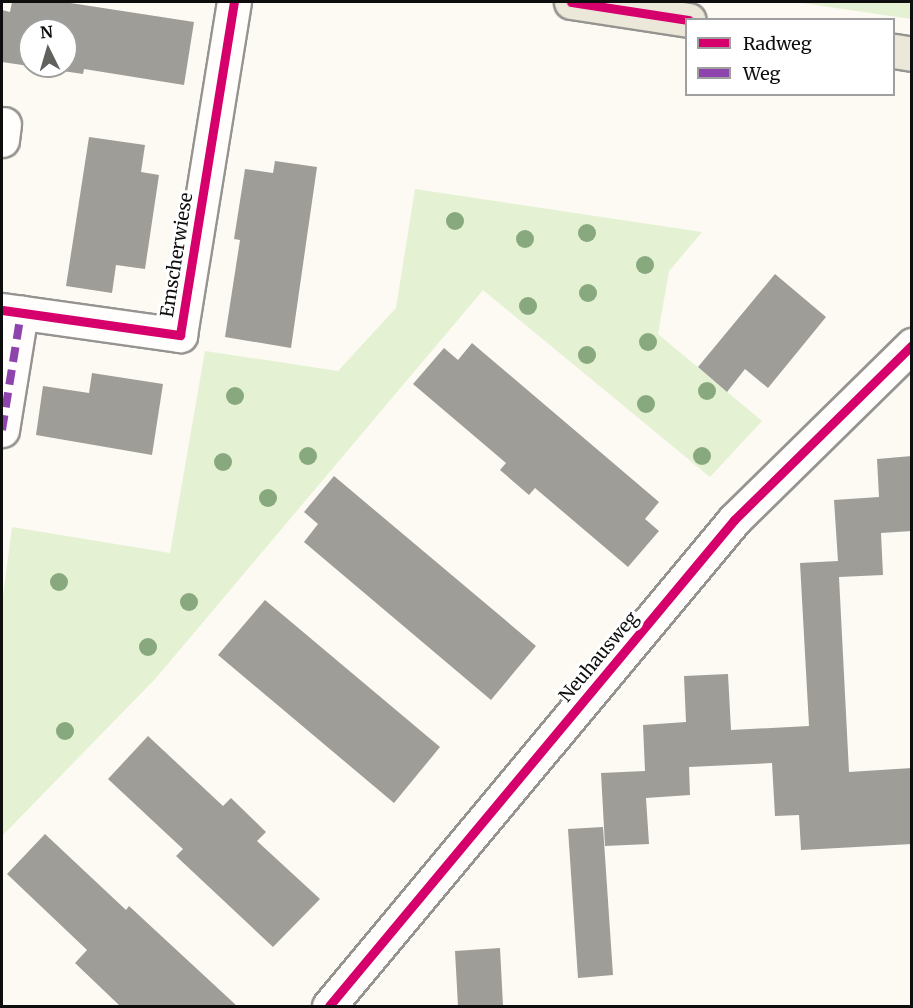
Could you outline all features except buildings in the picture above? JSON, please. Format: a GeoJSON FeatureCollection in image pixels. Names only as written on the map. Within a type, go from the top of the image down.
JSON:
{"type":"FeatureCollection","features":[{"type":"Feature","properties":{"kind":"main road"},"geometry":{"type":"LineString","coordinates":[[572,2],[685,19]]}},
{"type":"Feature","properties":{"kind":"main road"},"geometry":{"type":"LineString","coordinates":[[895,51],[912,54]]}},
{"type":"Feature","properties":{"kind":"street","name":"Emscherwiese"},"geometry":{"type":"LineString","coordinates":[[11,311],[180,335],[234,2]]}},
{"type":"Feature","properties":{"kind":"street"},"geometry":{"type":"LineString","coordinates":[[2,430],[11,311]]}},
{"type":"Feature","properties":{"kind":"street","name":"Neuhausweg"},"geometry":{"type":"LineString","coordinates":[[329,1006],[734,520],[912,345]]}},
{"type":"Feature","properties":{"kind":"green space"},"geometry":{"type":"Polygon","coordinates":[[[795,2],[911,2],[911,19],[795,2]]]}},
{"type":"Feature","properties":{"kind":"green space"},"geometry":{"type":"Polygon","coordinates":[[[415,189],[702,232],[669,271],[658,334],[762,421],[710,477],[483,290],[156,678],[2,836],[2,604],[12,527],[170,553],[205,351],[338,371],[396,308],[415,189]]]}},
{"type":"Feature","properties":{"kind":"marked path"},"geometry":{"type":"LineString","coordinates":[[2,430],[21,313]]}},
{"type":"Feature","properties":{"kind":"cycle path"},"geometry":{"type":"LineString","coordinates":[[2,310],[180,335],[234,2]]}},
{"type":"Feature","properties":{"kind":"cycle path"},"geometry":{"type":"LineString","coordinates":[[571,2],[685,19]]}},
{"type":"Feature","properties":{"kind":"cycle path"},"geometry":{"type":"LineString","coordinates":[[329,1006],[734,520],[912,345]]}}]}
